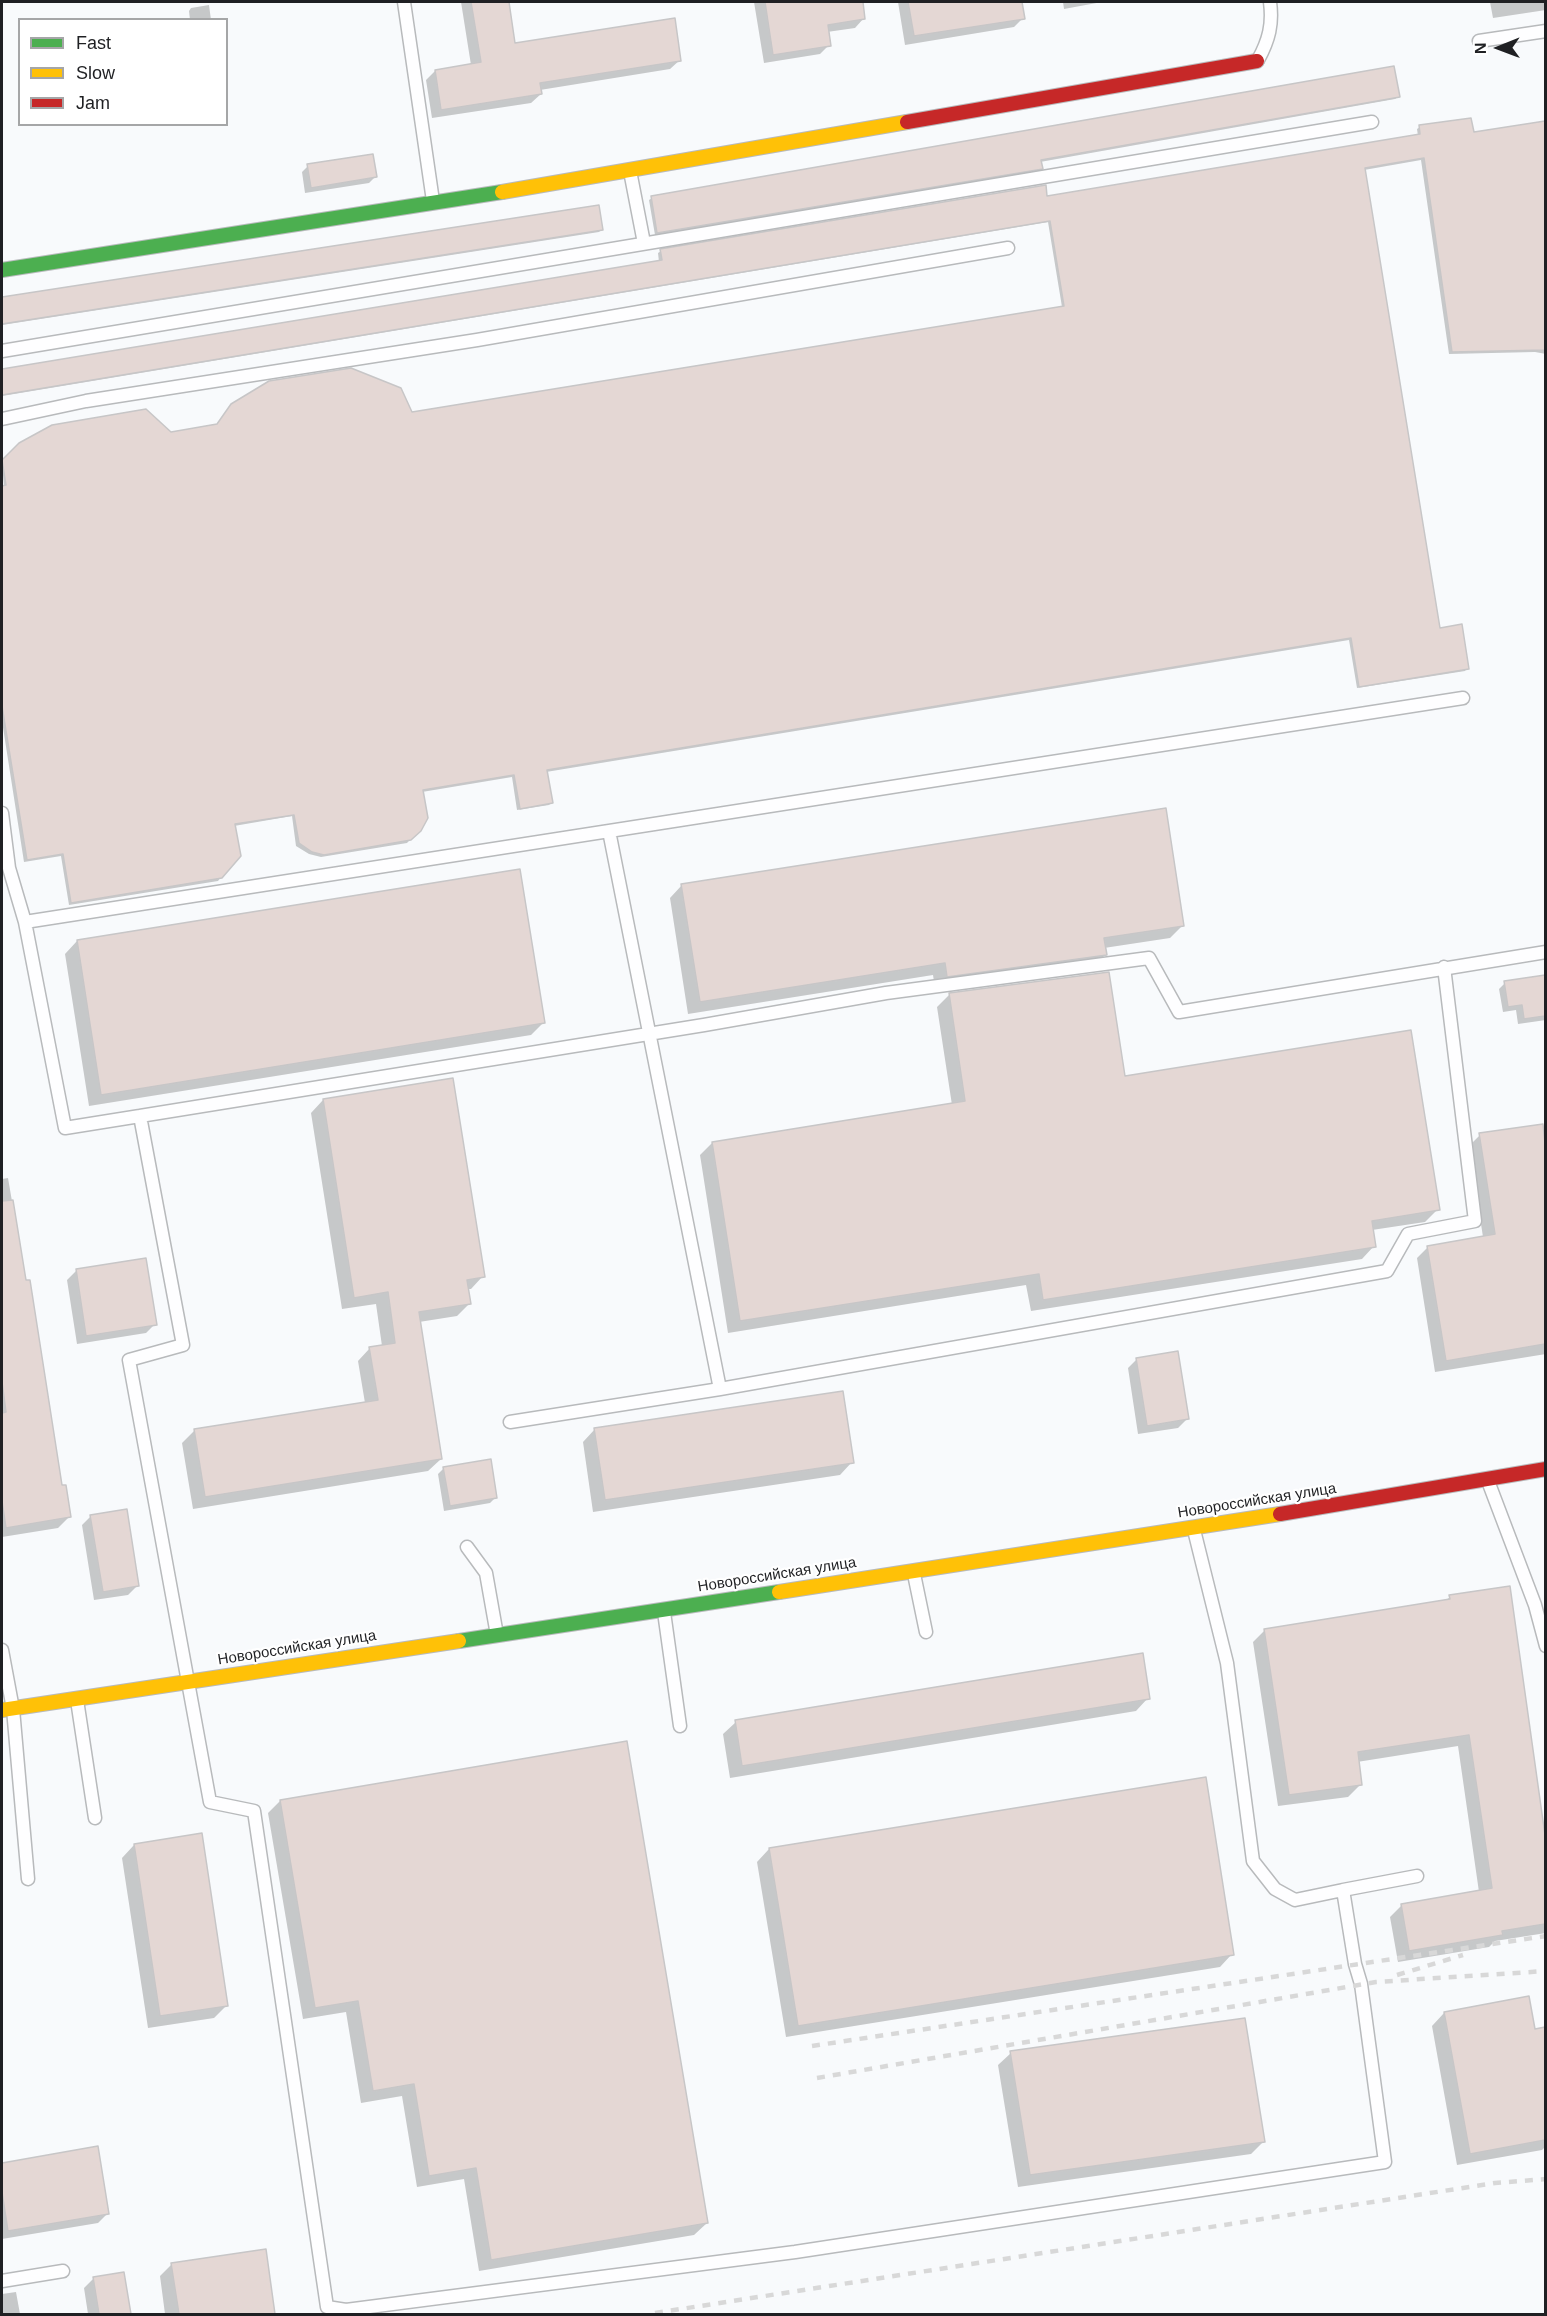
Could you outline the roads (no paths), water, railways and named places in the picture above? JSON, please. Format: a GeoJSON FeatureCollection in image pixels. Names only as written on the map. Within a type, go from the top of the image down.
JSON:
{"type":"FeatureCollection","features":[{"type":"Feature","properties":{"kind":"street"},"geometry":{"type":"LineString","coordinates":[[2,270],[433,203],[1257,61]]}},
{"type":"Feature","properties":{"kind":"street","name":"Новороссийская улица"},"geometry":{"type":"LineString","coordinates":[[5,1711],[1194,1528],[1545,1469]]}},
{"type":"Feature","properties":{"kind":"lane"},"geometry":{"type":"LineString","coordinates":[[404,2],[433,203]]}},
{"type":"Feature","properties":{"kind":"lane"},"geometry":{"type":"LineString","coordinates":[[1257,61],[1268,41],[1272,18],[1270,2]]}},
{"type":"Feature","properties":{"kind":"lane"},"geometry":{"type":"LineString","coordinates":[[1479,41],[1545,31]]}},
{"type":"Feature","properties":{"kind":"lane"},"geometry":{"type":"LineString","coordinates":[[2,351],[1372,122]]}},
{"type":"Feature","properties":{"kind":"lane"},"geometry":{"type":"LineString","coordinates":[[630,170],[644,243]]}},
{"type":"Feature","properties":{"kind":"lane"},"geometry":{"type":"LineString","coordinates":[[2,419],[86,401],[477,340],[1008,248]]}},
{"type":"Feature","properties":{"kind":"lane"},"geometry":{"type":"LineString","coordinates":[[25,922],[1463,698]]}},
{"type":"Feature","properties":{"kind":"lane"},"geometry":{"type":"LineString","coordinates":[[2,813],[9,868],[25,922],[65,1128],[648,1034],[886,993],[1149,958],[1179,1012],[1545,952]]}},
{"type":"Feature","properties":{"kind":"lane"},"geometry":{"type":"LineString","coordinates":[[609,831],[720,1389]]}},
{"type":"Feature","properties":{"kind":"lane"},"geometry":{"type":"LineString","coordinates":[[510,1422],[720,1389],[1387,1271],[1408,1234],[1475,1221],[1444,967]]}},
{"type":"Feature","properties":{"kind":"lane"},"geometry":{"type":"LineString","coordinates":[[140,1116],[183,1345],[129,1360],[210,1802],[254,1811],[327,2307],[346,2310],[795,2252],[1385,2162],[1361,1984],[1355,1964],[1343,1890]]}},
{"type":"Feature","properties":{"kind":"lane"},"geometry":{"type":"LineString","coordinates":[[1488,1480],[1534,1605],[1545,1646]]}},
{"type":"Feature","properties":{"kind":"lane"},"geometry":{"type":"LineString","coordinates":[[1194,1528],[1227,1663],[1253,1861],[1275,1889],[1295,1900],[1417,1876]]}},
{"type":"Feature","properties":{"kind":"lane"},"geometry":{"type":"LineString","coordinates":[[467,1547],[486,1573],[497,1635]]}},
{"type":"Feature","properties":{"kind":"lane"},"geometry":{"type":"LineString","coordinates":[[913,1571],[926,1632]]}},
{"type":"Feature","properties":{"kind":"lane"},"geometry":{"type":"LineString","coordinates":[[664,1609],[680,1726]]}},
{"type":"Feature","properties":{"kind":"lane"},"geometry":{"type":"LineString","coordinates":[[2,1650],[5,1711],[28,1879]]}},
{"type":"Feature","properties":{"kind":"lane"},"geometry":{"type":"LineString","coordinates":[[77,1699],[95,1818]]}},
{"type":"Feature","properties":{"kind":"lane"},"geometry":{"type":"LineString","coordinates":[[2,2281],[63,2271]]}},
{"type":"Feature","properties":{"kind":"railway"},"geometry":{"type":"LineString","coordinates":[[812,2046],[1546,1936]]}},
{"type":"Feature","properties":{"kind":"railway"},"geometry":{"type":"LineString","coordinates":[[1397,1975],[1463,1955]]}},
{"type":"Feature","properties":{"kind":"railway"},"geometry":{"type":"LineString","coordinates":[[817,2078],[1376,1982],[1546,1971]]}},
{"type":"Feature","properties":{"kind":"railway"},"geometry":{"type":"LineString","coordinates":[[655,2313],[1495,2183],[1546,2179]]}}]}
